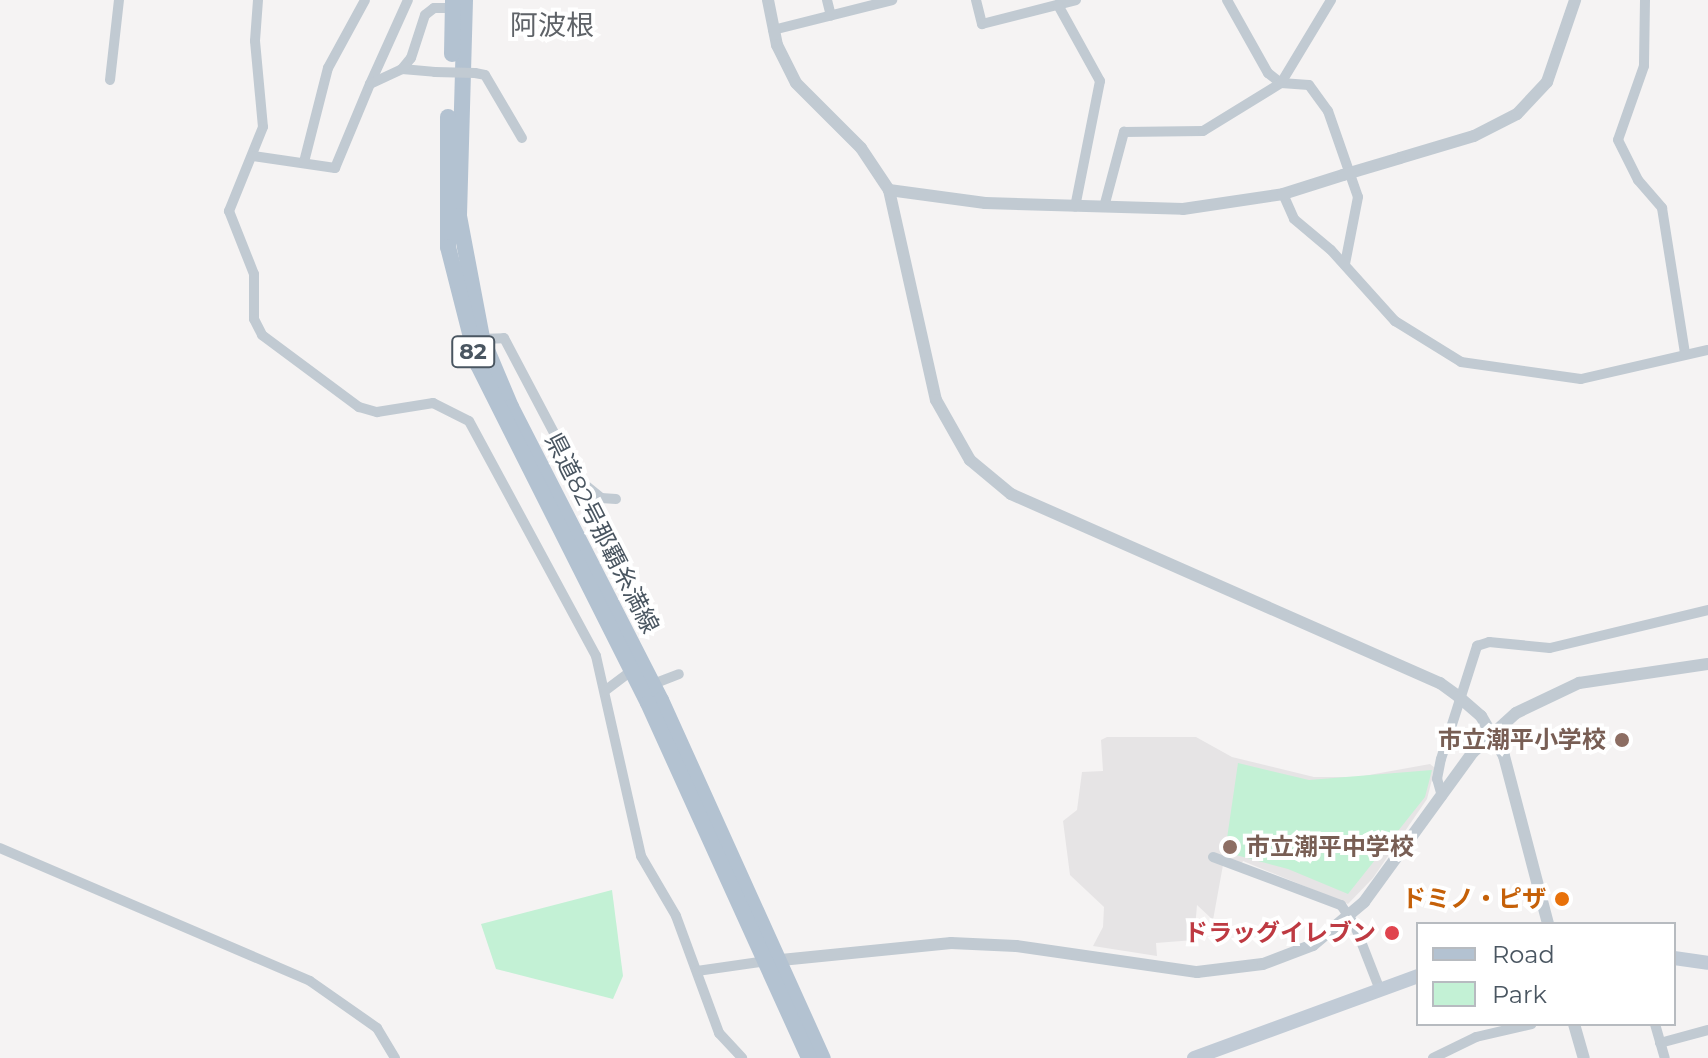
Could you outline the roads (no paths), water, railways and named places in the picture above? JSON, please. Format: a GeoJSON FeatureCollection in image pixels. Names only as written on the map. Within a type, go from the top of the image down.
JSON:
{"type":"FeatureCollection","features":[{"type":"Feature","properties":{"kind":"main road","name":"県道82号那覇糸満線"},"geometry":{"type":"LineString","coordinates":[[457,3],[459,216],[476,340],[647,687],[773,960],[823,1058]]}},
{"type":"Feature","properties":{"kind":"main road"},"geometry":{"type":"LineString","coordinates":[[1676,958],[1708,963]]}},
{"type":"Feature","properties":{"kind":"main road","name":"県道82号那覇糸満線"},"geometry":{"type":"LineString","coordinates":[[773,960],[809,1058]]}},
{"type":"Feature","properties":{"kind":"main road"},"geometry":{"type":"LineString","coordinates":[[1205,1058],[1416,977]]}},
{"type":"Feature","properties":{"kind":"main road"},"geometry":{"type":"LineString","coordinates":[[1194,1058],[1227,1048]]}},
{"type":"Feature","properties":{"kind":"street"},"geometry":{"type":"LineString","coordinates":[[110,80],[119,0]]}},
{"type":"Feature","properties":{"kind":"street"},"geometry":{"type":"LineString","coordinates":[[258,0],[255,41],[263,127],[229,211],[251,264],[250,297],[262,335],[368,411],[433,403],[469,421],[596,656],[606,690],[630,824],[641,856],[676,916],[719,1033],[742,1058]]}},
{"type":"Feature","properties":{"kind":"street"},"geometry":{"type":"LineString","coordinates":[[304,162],[328,68],[365,0]]}},
{"type":"Feature","properties":{"kind":"street"},"geometry":{"type":"LineString","coordinates":[[253,156],[335,168],[408,0]]}},
{"type":"Feature","properties":{"kind":"street"},"geometry":{"type":"LineString","coordinates":[[768,0],[773,30],[796,83],[861,148],[889,190],[936,400],[956,442],[988,480],[1092,532],[1440,683],[1459,697],[1491,732],[1510,775],[1547,922]]}},
{"type":"Feature","properties":{"kind":"street"},"geometry":{"type":"LineString","coordinates":[[827,0],[831,16]]}},
{"type":"Feature","properties":{"kind":"street"},"geometry":{"type":"LineString","coordinates":[[773,30],[892,0]]}},
{"type":"Feature","properties":{"kind":"street"},"geometry":{"type":"LineString","coordinates":[[976,0],[982,24],[1076,0]]}},
{"type":"Feature","properties":{"kind":"street"},"geometry":{"type":"LineString","coordinates":[[1227,0],[1268,73],[1281,83],[1309,85],[1336,129],[1358,197],[1345,264]]}},
{"type":"Feature","properties":{"kind":"street"},"geometry":{"type":"LineString","coordinates":[[1104,207],[1124,132],[1203,131],[1281,83],[1331,0]]}},
{"type":"Feature","properties":{"kind":"street"},"geometry":{"type":"LineString","coordinates":[[889,190],[985,203],[1183,209],[1283,194],[1474,136],[1517,114],[1547,82],[1575,0]]}},
{"type":"Feature","properties":{"kind":"street"},"geometry":{"type":"LineString","coordinates":[[1645,0],[1644,66],[1618,140],[1638,180],[1662,208],[1685,354]]}},
{"type":"Feature","properties":{"kind":"street"},"geometry":{"type":"LineString","coordinates":[[402,69],[418,43],[425,15],[434,8],[457,3]]}},
{"type":"Feature","properties":{"kind":"street"},"geometry":{"type":"LineString","coordinates":[[1058,5],[1100,81],[1075,207]]}},
{"type":"Feature","properties":{"kind":"street"},"geometry":{"type":"LineString","coordinates":[[370,84],[402,69],[485,75],[522,138]]}},
{"type":"Feature","properties":{"kind":"street"},"geometry":{"type":"LineString","coordinates":[[1283,194],[1294,219],[1345,264],[1409,334],[1461,362],[1581,379],[1708,350]]}},
{"type":"Feature","properties":{"kind":"street"},"geometry":{"type":"LineString","coordinates":[[476,340],[504,338],[579,480],[601,498],[616,499]]}},
{"type":"Feature","properties":{"kind":"street"},"geometry":{"type":"LineString","coordinates":[[1442,796],[1437,779],[1471,654],[1489,642],[1550,648],[1708,610]]}},
{"type":"Feature","properties":{"kind":"street"},"geometry":{"type":"LineString","coordinates":[[697,971],[921,944],[979,944],[1213,972],[1298,951],[1351,916],[1491,732],[1546,695],[1579,683],[1708,664]]}},
{"type":"Feature","properties":{"kind":"street"},"geometry":{"type":"LineString","coordinates":[[606,690],[637,667]]}},
{"type":"Feature","properties":{"kind":"street"},"geometry":{"type":"LineString","coordinates":[[647,687],[679,674]]}},
{"type":"Feature","properties":{"kind":"street"},"geometry":{"type":"LineString","coordinates":[[0,848],[310,981],[377,1028],[395,1058]]}},
{"type":"Feature","properties":{"kind":"street"},"geometry":{"type":"LineString","coordinates":[[1213,857],[1341,905],[1351,916],[1380,990]]}},
{"type":"Feature","properties":{"kind":"street"},"geometry":{"type":"LineString","coordinates":[[1433,1058],[1476,1037],[1523,1026]]}},
{"type":"Feature","properties":{"kind":"street"},"geometry":{"type":"LineString","coordinates":[[1575,1026],[1584,1058]]}},
{"type":"Feature","properties":{"kind":"street"},"geometry":{"type":"LineString","coordinates":[[1656,1026],[1665,1058]]}},
{"type":"Feature","properties":{"kind":"street"},"geometry":{"type":"LineString","coordinates":[[1660,1043],[1708,1030]]}},
{"type":"Feature","properties":{"kind":"place","name":"市立潮平小学校"},"geometry":{"type":"Point","coordinates":[1622,740]}},
{"type":"Feature","properties":{"kind":"place","name":"市立潮平中学校"},"geometry":{"type":"Point","coordinates":[1230,847]}},
{"type":"Feature","properties":{"kind":"place","name":"ドミノ・ピザ"},"geometry":{"type":"Point","coordinates":[1562,899]}},
{"type":"Feature","properties":{"kind":"place","name":"ドラッグイレブン"},"geometry":{"type":"Point","coordinates":[1392,933]}},
{"type":"Feature","properties":{"kind":"district","name":"阿波根"},"geometry":{"type":"Point","coordinates":[552,25]}}]}
